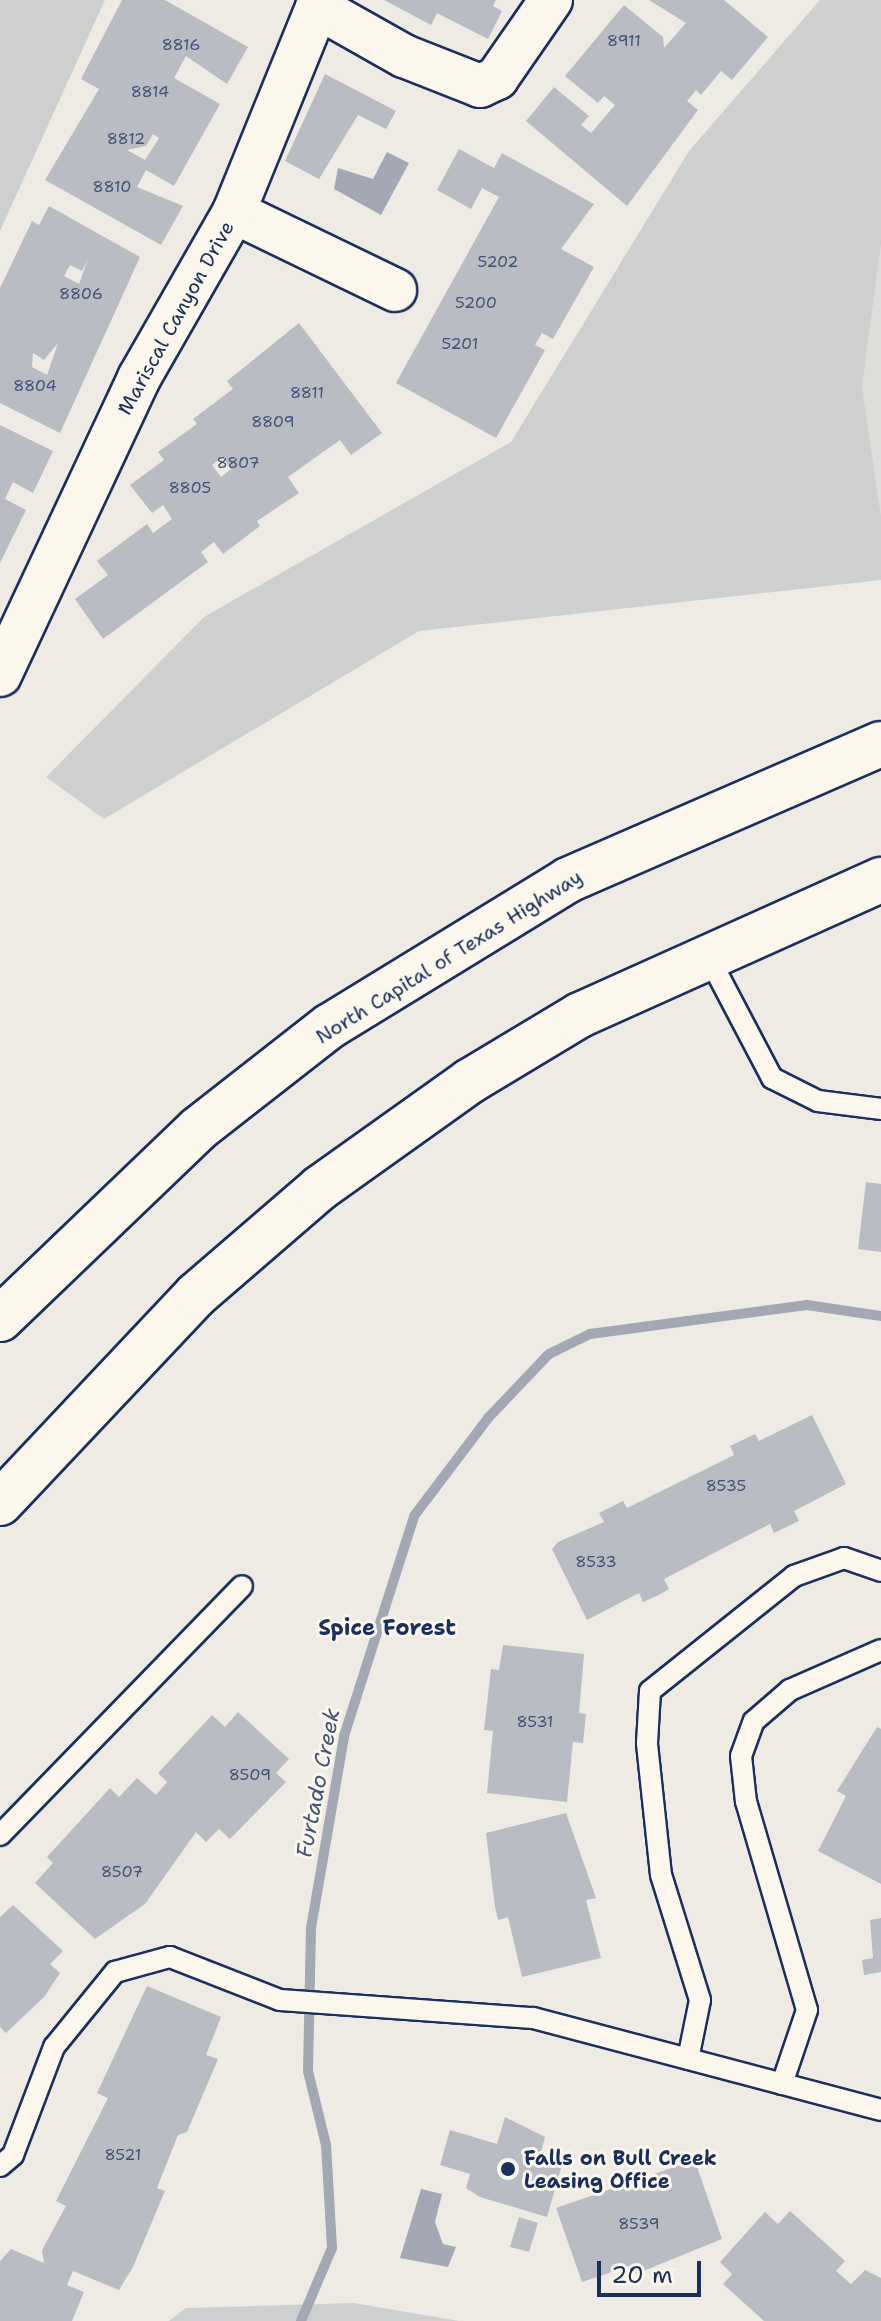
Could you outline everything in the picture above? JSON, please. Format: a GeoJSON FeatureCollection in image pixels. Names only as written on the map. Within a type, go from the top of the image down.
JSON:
{"type":"FeatureCollection","features":[{"type":"Feature","properties":{"kind":"highway","name":"North Capital of Texas Highway"},"geometry":{"type":"LineString","coordinates":[[0,1319],[198,1129],[330,1026],[568,880],[881,744]]}},
{"type":"Feature","properties":{"kind":"highway"},"geometry":{"type":"LineString","coordinates":[[0,1503],[196,1295],[320,1188],[470,1081],[580,1015],[881,880]]}},
{"type":"Feature","properties":{"kind":"street"},"geometry":{"type":"LineString","coordinates":[[318,4],[417,63],[480,86],[497,78],[551,0]]}},
{"type":"Feature","properties":{"kind":"street","name":"Mariscal Canyon Drive"},"geometry":{"type":"LineString","coordinates":[[0,675],[139,378],[234,212],[318,4]]}},
{"type":"Feature","properties":{"kind":"street"},"geometry":{"type":"LineString","coordinates":[[234,212],[395,290]]}},
{"type":"Feature","properties":{"kind":"lane"},"geometry":{"type":"LineString","coordinates":[[708,956],[772,1078],[818,1101],[881,1109]]}},
{"type":"Feature","properties":{"kind":"lane"},"geometry":{"type":"LineString","coordinates":[[688,2059],[700,2000],[661,1875],[647,1743],[650,1691],[794,1576],[844,1558],[881,1571]]}},
{"type":"Feature","properties":{"kind":"lane"},"geometry":{"type":"LineString","coordinates":[[0,1835],[242,1586]]}},
{"type":"Feature","properties":{"kind":"lane"},"geometry":{"type":"LineString","coordinates":[[782,2084],[807,2010],[746,1802],[741,1756],[754,1721],[790,1690],[881,1650]]}},
{"type":"Feature","properties":{"kind":"lane"},"geometry":{"type":"LineString","coordinates":[[0,2166],[13,2155],[54,2047],[115,1972],[170,1957],[228,1985],[280,2000],[384,2010],[533,2018],[881,2110]]}},
{"type":"Feature","properties":{"kind":"shaded area"},"geometry":{"type":"Polygon","coordinates":[[[0,0],[105,0],[0,231],[0,0]]]}},
{"type":"Feature","properties":{"kind":"shaded area"},"geometry":{"type":"Polygon","coordinates":[[[820,0],[881,0],[881,245],[862,387],[881,516],[881,580],[419,631],[104,819],[46,777],[204,617],[511,442],[689,151],[820,0]]]}},
{"type":"Feature","properties":{"kind":"shaded area"},"geometry":{"type":"Polygon","coordinates":[[[387,152],[409,163],[381,215],[334,189],[338,168],[373,179],[387,152]]]}},
{"type":"Feature","properties":{"kind":"shaded area"},"geometry":{"type":"Polygon","coordinates":[[[881,245],[881,516],[862,387],[881,245]]]}},
{"type":"Feature","properties":{"kind":"shaded area"},"geometry":{"type":"Polygon","coordinates":[[[421,2189],[442,2194],[435,2222],[443,2244],[456,2247],[448,2267],[400,2258],[421,2189]]]}},
{"type":"Feature","properties":{"kind":"shaded area"},"geometry":{"type":"Polygon","coordinates":[[[354,2303],[459,2321],[169,2321],[186,2308],[354,2303]]]}},
{"type":"Feature","properties":{"kind":"building"},"geometry":{"type":"Polygon","coordinates":[[[122,0],[165,0],[248,47],[227,84],[186,56],[174,78],[220,104],[174,186],[146,170],[137,187],[183,206],[161,245],[45,180],[99,89],[81,79],[122,0]],[[153,134],[146,146],[127,150],[145,160],[159,138],[153,134]]]}},
{"type":"Feature","properties":{"kind":"building"},"geometry":{"type":"Polygon","coordinates":[[[384,0],[496,0],[493,6],[502,11],[488,39],[437,13],[431,25],[384,0]]]}},
{"type":"Feature","properties":{"kind":"building"},"geometry":{"type":"Polygon","coordinates":[[[649,0],[724,0],[768,37],[732,80],[721,71],[701,95],[696,90],[687,101],[698,110],[627,206],[526,121],[554,87],[589,116],[581,125],[591,133],[615,105],[604,96],[598,103],[565,76],[624,5],[663,37],[664,48],[686,23],[649,0]]]}},
{"type":"Feature","properties":{"kind":"building"},"geometry":{"type":"Polygon","coordinates":[[[325,74],[396,111],[386,129],[358,115],[319,179],[285,161],[325,74]]]}},
{"type":"Feature","properties":{"kind":"building"},"geometry":{"type":"Polygon","coordinates":[[[459,149],[494,168],[502,153],[594,204],[561,249],[594,267],[553,339],[542,333],[535,345],[545,350],[496,438],[396,383],[499,197],[482,188],[471,209],[437,190],[459,149]]]}},
{"type":"Feature","properties":{"kind":"building"},"geometry":{"type":"Polygon","coordinates":[[[49,206],[140,257],[60,433],[0,403],[0,288],[32,221],[39,225],[49,206]],[[88,259],[82,271],[70,265],[64,276],[79,284],[88,259]],[[58,343],[44,360],[33,353],[32,367],[47,375],[58,343]]]}},
{"type":"Feature","properties":{"kind":"building"},"geometry":{"type":"Polygon","coordinates":[[[299,323],[382,433],[351,455],[340,440],[288,477],[299,493],[257,521],[260,526],[223,554],[214,542],[201,552],[208,562],[103,639],[75,599],[108,575],[97,561],[147,524],[153,533],[172,519],[163,505],[152,513],[130,485],[164,460],[158,452],[197,424],[193,419],[233,389],[227,381],[299,323]],[[222,457],[212,465],[221,477],[231,469],[222,457]]]}},
{"type":"Feature","properties":{"kind":"building"},"geometry":{"type":"Polygon","coordinates":[[[0,425],[53,451],[33,493],[13,482],[5,499],[26,510],[0,563],[0,425]]]}},
{"type":"Feature","properties":{"kind":"building"},"geometry":{"type":"Polygon","coordinates":[[[866,1182],[881,1184],[881,1252],[858,1249],[866,1182]]]}},
{"type":"Feature","properties":{"kind":"building"},"geometry":{"type":"Polygon","coordinates":[[[812,1415],[846,1484],[794,1511],[799,1521],[774,1533],[770,1524],[664,1579],[669,1589],[659,1595],[643,1602],[639,1593],[587,1620],[552,1549],[558,1542],[604,1522],[599,1513],[623,1501],[627,1508],[734,1455],[730,1446],[755,1434],[759,1441],[812,1415]]]}},
{"type":"Feature","properties":{"kind":"building"},"geometry":{"type":"Polygon","coordinates":[[[503,1645],[584,1654],[579,1713],[586,1714],[583,1743],[573,1742],[567,1802],[487,1793],[493,1731],[484,1730],[491,1669],[499,1670],[503,1645]]]}},
{"type":"Feature","properties":{"kind":"building"},"geometry":{"type":"Polygon","coordinates":[[[238,1712],[289,1759],[276,1773],[286,1782],[230,1839],[219,1829],[206,1842],[196,1832],[145,1904],[95,1939],[35,1883],[53,1863],[47,1857],[110,1788],[119,1797],[137,1778],[156,1795],[167,1782],[158,1773],[212,1715],[225,1727],[238,1712]]]}},
{"type":"Feature","properties":{"kind":"building"},"geometry":{"type":"Polygon","coordinates":[[[877,1727],[881,1729],[881,1884],[818,1851],[846,1796],[837,1791],[877,1727]]]}},
{"type":"Feature","properties":{"kind":"building"},"geometry":{"type":"Polygon","coordinates":[[[566,1813],[596,1898],[586,1900],[601,1958],[522,1977],[508,1917],[498,1920],[486,1833],[566,1813]]]}},
{"type":"Feature","properties":{"kind":"building"},"geometry":{"type":"Polygon","coordinates":[[[13,1905],[63,1951],[50,1964],[60,1973],[44,1997],[6,2033],[0,2027],[0,1917],[13,1905]]]}},
{"type":"Feature","properties":{"kind":"building"},"geometry":{"type":"Polygon","coordinates":[[[881,1918],[881,1972],[864,1975],[862,1960],[873,1958],[870,1920],[881,1918]]]}},
{"type":"Feature","properties":{"kind":"building"},"geometry":{"type":"Polygon","coordinates":[[[147,1986],[221,2017],[206,2055],[218,2059],[187,2132],[178,2135],[157,2188],[165,2191],[133,2267],[119,2290],[73,2271],[67,2285],[84,2292],[72,2321],[0,2321],[0,2261],[11,2249],[44,2263],[42,2250],[66,2206],[56,2201],[108,2098],[97,2093],[147,1986]]]}},
{"type":"Feature","properties":{"kind":"building","name":"Falls on Bull Creek Leasing Office"},"geometry":{"type":"Polygon","coordinates":[[[505,2117],[545,2137],[541,2152],[564,2158],[547,2217],[480,2197],[466,2188],[470,2174],[440,2165],[450,2130],[497,2144],[505,2117]]]}},
{"type":"Feature","properties":{"kind":"building"},"geometry":{"type":"Polygon","coordinates":[[[686,2163],[696,2164],[722,2239],[636,2274],[633,2265],[582,2282],[556,2208],[686,2163]]]}},
{"type":"Feature","properties":{"kind":"building"},"geometry":{"type":"Polygon","coordinates":[[[790,2211],[845,2261],[836,2271],[851,2284],[865,2270],[881,2278],[881,2321],[764,2321],[723,2284],[732,2274],[720,2262],[765,2212],[778,2224],[790,2211]]]}},
{"type":"Feature","properties":{"kind":"building"},"geometry":{"type":"Polygon","coordinates":[[[519,2217],[538,2223],[529,2252],[510,2247],[519,2217]]]}},
{"type":"Feature","properties":{"kind":"waterway","name":"Furtado Creek"},"geometry":{"type":"LineString","coordinates":[[301,2321],[332,2248],[326,2145],[308,2071],[311,1928],[344,1736],[414,1516],[488,1418],[549,1354],[590,1334],[807,1305],[881,1316]]}},
{"type":"Feature","properties":{"kind":"place","name":"Falls on Bull Creek Leasing Office"},"geometry":{"type":"Point","coordinates":[508,2169]}},
{"type":"Feature","properties":{"kind":"district","name":"Spice Forest"},"geometry":{"type":"Point","coordinates":[387,1628]}}]}
